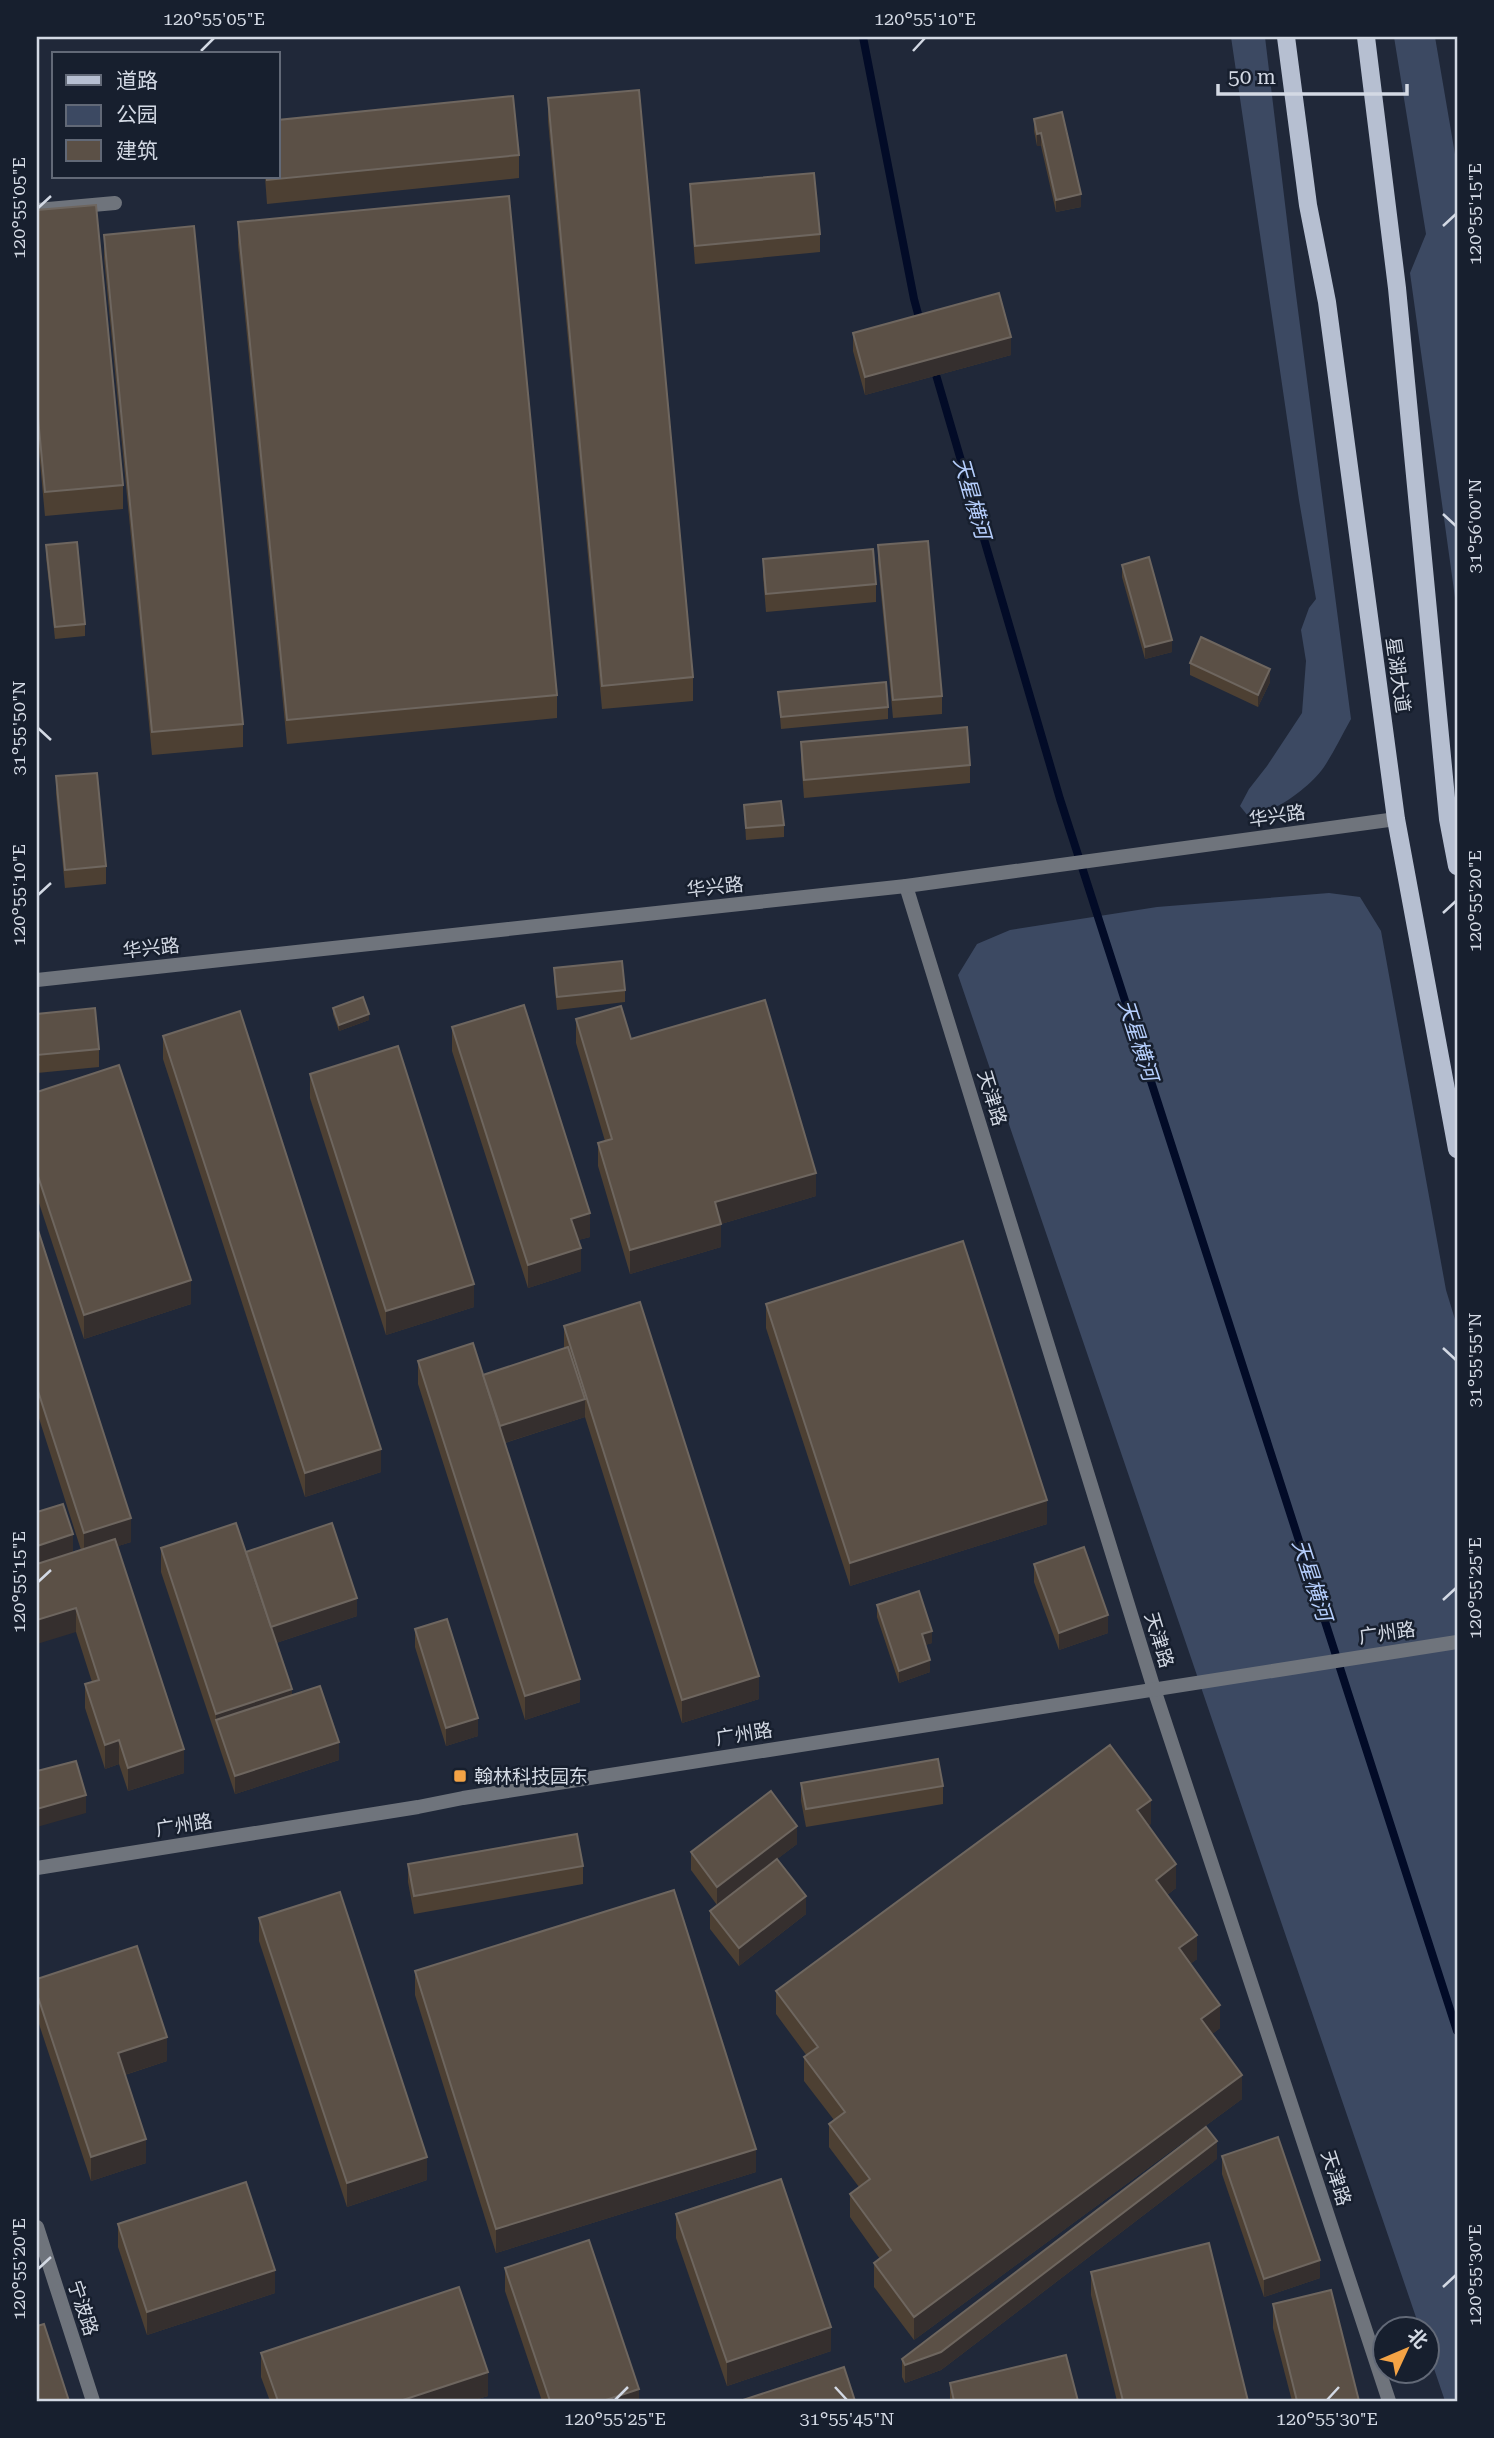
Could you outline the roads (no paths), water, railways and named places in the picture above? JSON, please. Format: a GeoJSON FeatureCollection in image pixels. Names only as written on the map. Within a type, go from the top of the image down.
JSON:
{"type":"FeatureCollection","features":[{"type":"Feature","properties":{"kind":"main road","name":"星湖大道"},"geometry":{"type":"LineString","coordinates":[[1286,37],[1308,205],[1327,302],[1396,819],[1457,1149]]}},
{"type":"Feature","properties":{"kind":"main road","name":"星湖大道"},"geometry":{"type":"LineString","coordinates":[[1366,37],[1386,192],[1448,819],[1457,866]]}},
{"type":"Feature","properties":{"kind":"street"},"geometry":{"type":"LineString","coordinates":[[37,210],[115,203]]}},
{"type":"Feature","properties":{"kind":"street","name":"华兴路"},"geometry":{"type":"LineString","coordinates":[[37,980],[906,886],[1396,819]]}},
{"type":"Feature","properties":{"kind":"street","name":"天津路"},"geometry":{"type":"LineString","coordinates":[[906,886],[1154,1689],[1390,2401]]}},
{"type":"Feature","properties":{"kind":"street","name":"广州路"},"geometry":{"type":"LineString","coordinates":[[37,1868],[1457,1642]]}},
{"type":"Feature","properties":{"kind":"street","name":"宁波路"},"geometry":{"type":"LineString","coordinates":[[37,2227],[93,2401]]}},
{"type":"Feature","properties":{"kind":"waterway","name":"天星横河"},"geometry":{"type":"LineString","coordinates":[[863,37],[921,325]]}},
{"type":"Feature","properties":{"kind":"waterway","name":"天星横河"},"geometry":{"type":"LineString","coordinates":[[934,368],[1060,799],[1457,2031]]}},
{"type":"Feature","properties":{"kind":"place","name":"翰林科技园东"},"geometry":{"type":"Point","coordinates":[460,1776]}}]}
